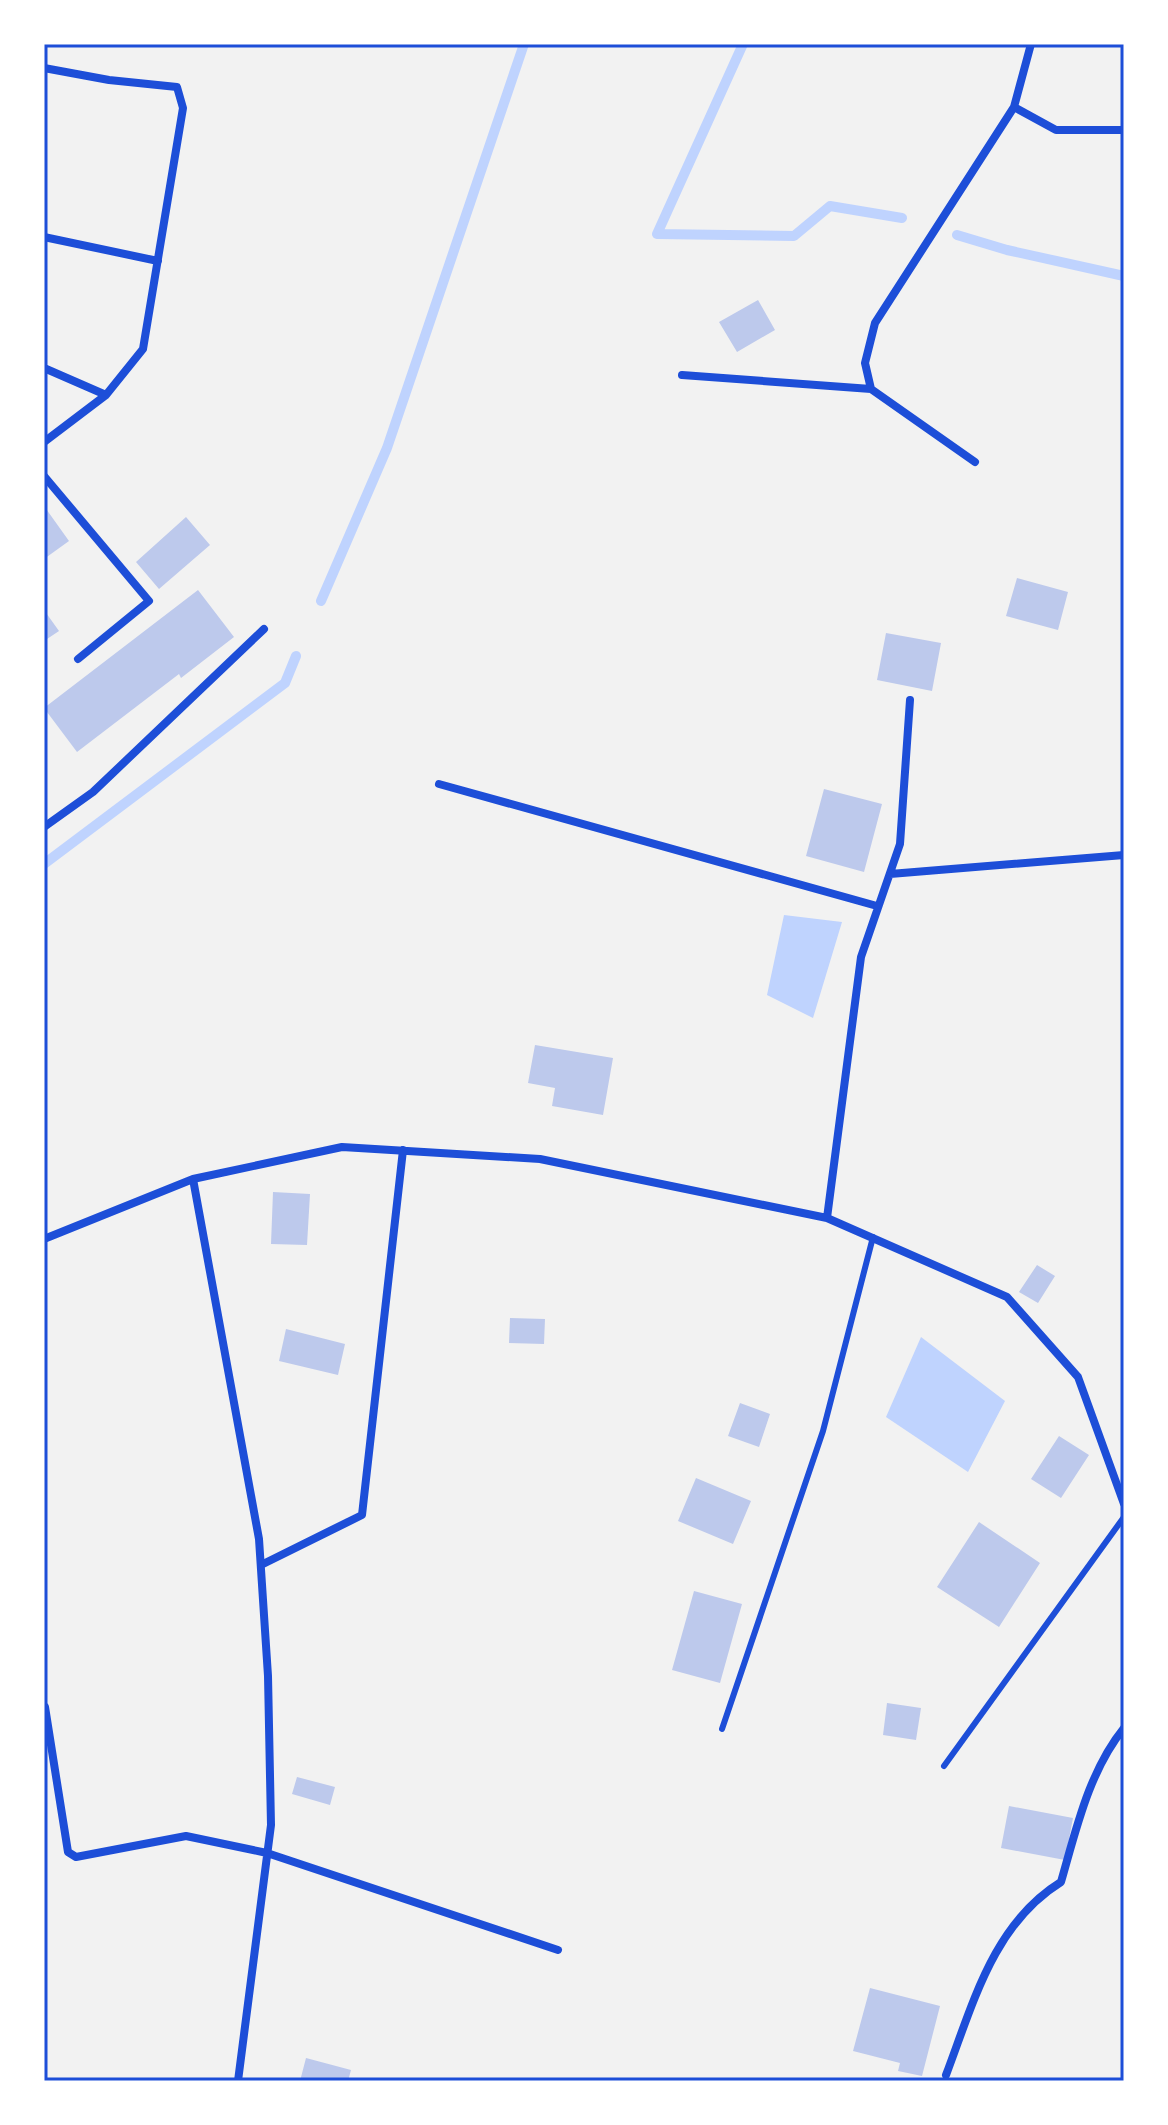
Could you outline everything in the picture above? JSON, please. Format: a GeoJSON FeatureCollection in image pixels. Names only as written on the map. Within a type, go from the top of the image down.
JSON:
{"type":"FeatureCollection","features":[{"type":"Feature","properties":{"kind":"street"},"geometry":{"type":"LineString","coordinates":[[871,389],[865,363],[875,323],[1014,107],[1031,44]]}},
{"type":"Feature","properties":{"kind":"street"},"geometry":{"type":"LineString","coordinates":[[44,68],[109,80],[177,87],[183,108],[143,349],[106,395],[44,442]]}},
{"type":"Feature","properties":{"kind":"street"},"geometry":{"type":"LineString","coordinates":[[1014,107],[1056,130],[1124,130]]}},
{"type":"Feature","properties":{"kind":"street"},"geometry":{"type":"LineString","coordinates":[[44,237],[158,261]]}},
{"type":"Feature","properties":{"kind":"street"},"geometry":{"type":"LineString","coordinates":[[44,368],[106,395]]}},
{"type":"Feature","properties":{"kind":"street"},"geometry":{"type":"LineString","coordinates":[[682,375],[871,389],[975,462]]}},
{"type":"Feature","properties":{"kind":"street"},"geometry":{"type":"LineString","coordinates":[[44,476],[149,601],[78,659]]}},
{"type":"Feature","properties":{"kind":"street"},"geometry":{"type":"LineString","coordinates":[[44,827],[93,792],[264,629]]}},
{"type":"Feature","properties":{"kind":"street"},"geometry":{"type":"LineString","coordinates":[[827,1218],[861,957],[900,844],[910,700]]}},
{"type":"Feature","properties":{"kind":"street"},"geometry":{"type":"LineString","coordinates":[[439,784],[877,906]]}},
{"type":"Feature","properties":{"kind":"street"},"geometry":{"type":"LineString","coordinates":[[890,874],[1124,855]]}},
{"type":"Feature","properties":{"kind":"street"},"geometry":{"type":"LineString","coordinates":[[44,1239],[193,1179],[342,1147],[540,1159],[827,1218],[1007,1297],[1078,1377],[1124,1504]]}},
{"type":"Feature","properties":{"kind":"street"},"geometry":{"type":"LineString","coordinates":[[261,1565],[362,1515],[403,1150]]}},
{"type":"Feature","properties":{"kind":"street"},"geometry":{"type":"LineString","coordinates":[[193,1179],[261,1565],[268,1676],[271,1825],[238,2081]]}},
{"type":"Feature","properties":{"kind":"street"},"geometry":{"type":"LineString","coordinates":[[45,1707],[68,1852],[76,1857],[186,1836],[267,1853],[558,1950]]}},
{"type":"Feature","properties":{"kind":"street"},"geometry":{"type":"LineString","coordinates":[[946,2075],[987,1968],[1010,1926],[1038,1896],[1061,1882],[1081,1814],[1112,1743],[1124,1728]]}},
{"type":"Feature","properties":{"kind":"lane"},"geometry":{"type":"LineString","coordinates":[[722,1729],[823,1431],[873,1237]]}},
{"type":"Feature","properties":{"kind":"lane"},"geometry":{"type":"LineString","coordinates":[[944,1766],[1124,1517]]}},
{"type":"Feature","properties":{"kind":"water"},"geometry":{"type":"Polygon","coordinates":[[[784,915],[842,922],[813,1018],[767,995],[784,915]]]}},
{"type":"Feature","properties":{"kind":"water"},"geometry":{"type":"Polygon","coordinates":[[[921,1337],[1005,1401],[968,1472],[886,1417],[921,1337]]]}},
{"type":"Feature","properties":{"kind":"building"},"geometry":{"type":"Polygon","coordinates":[[[758,300],[775,330],[737,352],[719,322],[758,300]]]}},
{"type":"Feature","properties":{"kind":"building"},"geometry":{"type":"Polygon","coordinates":[[[44,506],[69,541],[44,559],[44,506]]]}},
{"type":"Feature","properties":{"kind":"building"},"geometry":{"type":"Polygon","coordinates":[[[186,517],[210,545],[159,589],[136,562],[186,517]]]}},
{"type":"Feature","properties":{"kind":"building"},"geometry":{"type":"Polygon","coordinates":[[[1017,578],[1068,592],[1058,630],[1006,616],[1017,578]]]}},
{"type":"Feature","properties":{"kind":"building"},"geometry":{"type":"Polygon","coordinates":[[[198,590],[234,637],[181,678],[179,674],[77,752],[44,708],[198,590]]]}},
{"type":"Feature","properties":{"kind":"building"},"geometry":{"type":"Polygon","coordinates":[[[44,610],[59,631],[44,641],[44,610]]]}},
{"type":"Feature","properties":{"kind":"building"},"geometry":{"type":"Polygon","coordinates":[[[886,633],[941,643],[932,691],[877,680],[886,633]]]}},
{"type":"Feature","properties":{"kind":"building"},"geometry":{"type":"Polygon","coordinates":[[[824,789],[882,804],[864,872],[806,856],[824,789]]]}},
{"type":"Feature","properties":{"kind":"building"},"geometry":{"type":"Polygon","coordinates":[[[535,1045],[613,1058],[603,1115],[552,1106],[555,1088],[528,1083],[535,1045]]]}},
{"type":"Feature","properties":{"kind":"building"},"geometry":{"type":"Polygon","coordinates":[[[273,1192],[310,1194],[307,1245],[271,1244],[273,1192]]]}},
{"type":"Feature","properties":{"kind":"building"},"geometry":{"type":"Polygon","coordinates":[[[1037,1265],[1055,1276],[1038,1303],[1019,1292],[1037,1265]]]}},
{"type":"Feature","properties":{"kind":"building"},"geometry":{"type":"Polygon","coordinates":[[[510,1318],[545,1319],[544,1344],[509,1343],[510,1318]]]}},
{"type":"Feature","properties":{"kind":"building"},"geometry":{"type":"Polygon","coordinates":[[[286,1329],[345,1344],[338,1375],[279,1361],[286,1329]]]}},
{"type":"Feature","properties":{"kind":"building"},"geometry":{"type":"Polygon","coordinates":[[[740,1403],[770,1414],[759,1447],[728,1436],[740,1403]]]}},
{"type":"Feature","properties":{"kind":"building"},"geometry":{"type":"Polygon","coordinates":[[[1059,1436],[1089,1455],[1061,1498],[1031,1479],[1059,1436]]]}},
{"type":"Feature","properties":{"kind":"building"},"geometry":{"type":"Polygon","coordinates":[[[696,1478],[751,1501],[733,1544],[678,1521],[696,1478]]]}},
{"type":"Feature","properties":{"kind":"building"},"geometry":{"type":"Polygon","coordinates":[[[979,1522],[1040,1563],[999,1627],[937,1587],[979,1522]]]}},
{"type":"Feature","properties":{"kind":"building"},"geometry":{"type":"Polygon","coordinates":[[[694,1591],[742,1604],[720,1683],[672,1670],[694,1591]]]}},
{"type":"Feature","properties":{"kind":"building"},"geometry":{"type":"Polygon","coordinates":[[[887,1703],[921,1708],[916,1740],[883,1735],[887,1703]]]}},
{"type":"Feature","properties":{"kind":"building"},"geometry":{"type":"Polygon","coordinates":[[[297,1777],[335,1787],[330,1805],[292,1794],[297,1777]]]}},
{"type":"Feature","properties":{"kind":"building"},"geometry":{"type":"Polygon","coordinates":[[[1009,1806],[1073,1818],[1065,1860],[1001,1848],[1009,1806]]]}},
{"type":"Feature","properties":{"kind":"building"},"geometry":{"type":"Polygon","coordinates":[[[870,1988],[940,2006],[922,2076],[898,2071],[900,2063],[853,2051],[870,1988]]]}},
{"type":"Feature","properties":{"kind":"building"},"geometry":{"type":"Polygon","coordinates":[[[306,2058],[351,2070],[348,2081],[300,2081],[306,2058]]]}},
{"type":"Feature","properties":{"kind":"waterway"},"geometry":{"type":"LineString","coordinates":[[321,601],[387,448],[524,44]]}},
{"type":"Feature","properties":{"kind":"waterway"},"geometry":{"type":"LineString","coordinates":[[743,44],[657,234],[794,236],[830,206],[902,218]]}},
{"type":"Feature","properties":{"kind":"waterway"},"geometry":{"type":"LineString","coordinates":[[957,235],[1007,250],[1124,276]]}},
{"type":"Feature","properties":{"kind":"waterway"},"geometry":{"type":"LineString","coordinates":[[44,864],[285,683],[296,656]]}}]}
